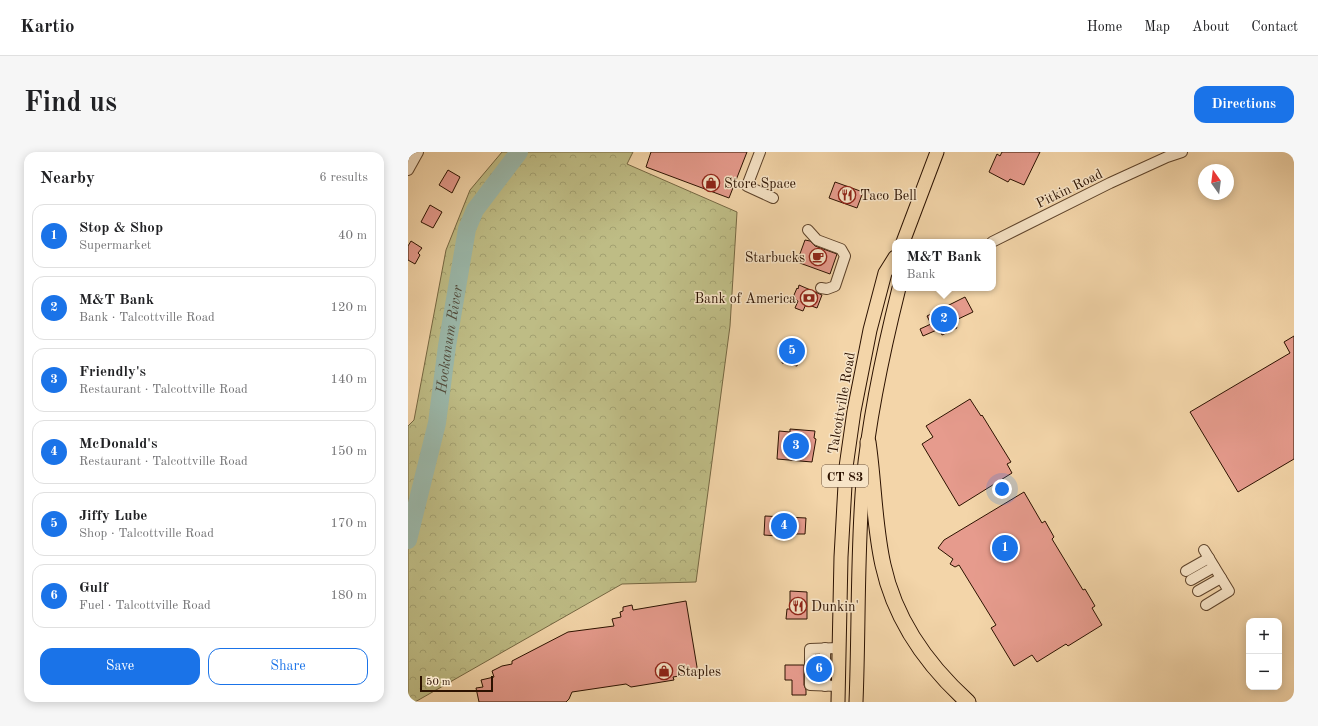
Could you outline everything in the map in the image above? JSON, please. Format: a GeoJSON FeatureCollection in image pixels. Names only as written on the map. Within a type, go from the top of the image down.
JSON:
{"type":"FeatureCollection","features":[{"type":"Feature","properties":{"kind":"highway"},"geometry":{"type":"LineString","coordinates":[[868,442],[879,542],[887,581],[895,603],[906,626],[923,654],[938,673],[968,702]]}},
{"type":"Feature","properties":{"kind":"main road"},"geometry":{"type":"LineString","coordinates":[[904,239],[936,152]]}},
{"type":"Feature","properties":{"kind":"main road","name":"Talcottville Road"},"geometry":{"type":"LineString","coordinates":[[838,702],[832,686],[839,648],[843,512],[850,440],[861,372],[870,330],[885,273],[892,262]]}},
{"type":"Feature","properties":{"kind":"main road","name":"CT 83"},"geometry":{"type":"LineString","coordinates":[[856,702],[858,561],[868,442],[878,376],[898,291]]}},
{"type":"Feature","properties":{"kind":"main road"},"geometry":{"type":"LineString","coordinates":[[843,512],[852,517],[860,526]]}},
{"type":"Feature","properties":{"kind":"street"},"geometry":{"type":"LineString","coordinates":[[408,170],[418,152]]}},
{"type":"Feature","properties":{"kind":"street"},"geometry":{"type":"LineString","coordinates":[[760,152],[747,186],[773,198]]}},
{"type":"Feature","properties":{"kind":"street","name":"Pitkin Road"},"geometry":{"type":"LineString","coordinates":[[996,240],[1110,183],[1167,157],[1182,152]]}},
{"type":"Feature","properties":{"kind":"street"},"geometry":{"type":"LineString","coordinates":[[808,230],[817,240],[841,249],[845,256],[835,286],[827,289],[821,288]]}},
{"type":"Feature","properties":{"kind":"street"},"geometry":{"type":"LineString","coordinates":[[1214,567],[1193,583],[1214,567]]}},
{"type":"Feature","properties":{"kind":"street"},"geometry":{"type":"LineString","coordinates":[[1206,605],[1229,592],[1214,567]]}},
{"type":"Feature","properties":{"kind":"street"},"geometry":{"type":"LineString","coordinates":[[825,648],[832,686],[810,685],[810,649],[825,648],[839,648]]}},
{"type":"Feature","properties":{"kind":"green space"},"geometry":{"type":"Polygon","coordinates":[[[502,152],[633,152],[627,164],[737,212],[730,326],[696,582],[622,584],[415,702],[408,702],[408,426],[414,420],[446,250],[470,190],[502,152]]]}},
{"type":"Feature","properties":{"kind":"building","name":"Store Space"},"geometry":{"type":"Polygon","coordinates":[[[651,152],[747,152],[729,198],[646,167],[651,152]]]}},
{"type":"Feature","properties":{"kind":"building"},"geometry":{"type":"Polygon","coordinates":[[[1002,152],[1040,152],[1024,185],[1010,179],[1008,182],[989,172],[997,154],[1000,156],[1002,152]]]}},
{"type":"Feature","properties":{"kind":"building"},"geometry":{"type":"Polygon","coordinates":[[[448,170],[460,177],[452,193],[439,185],[448,170]]]}},
{"type":"Feature","properties":{"kind":"building"},"geometry":{"type":"Polygon","coordinates":[[[835,182],[863,192],[857,208],[829,198],[835,182]]]}},
{"type":"Feature","properties":{"kind":"building"},"geometry":{"type":"Polygon","coordinates":[[[430,205],[442,212],[433,228],[421,222],[430,205]]]}},
{"type":"Feature","properties":{"kind":"building"},"geometry":{"type":"Polygon","coordinates":[[[805,240],[810,241],[815,246],[837,254],[830,274],[797,262],[805,240]]]}},
{"type":"Feature","properties":{"kind":"building"},"geometry":{"type":"Polygon","coordinates":[[[411,241],[422,248],[418,253],[420,255],[415,264],[408,260],[408,246],[411,241]]]}},
{"type":"Feature","properties":{"kind":"building"},"geometry":{"type":"Polygon","coordinates":[[[799,285],[822,295],[817,308],[806,304],[803,311],[795,308],[798,301],[794,299],[794,295],[799,285]]]}},
{"type":"Feature","properties":{"kind":"building"},"geometry":{"type":"Polygon","coordinates":[[[965,297],[973,312],[954,321],[957,328],[942,335],[939,329],[923,336],[920,329],[931,324],[927,316],[965,297]]]}},
{"type":"Feature","properties":{"kind":"building"},"geometry":{"type":"Polygon","coordinates":[[[1294,336],[1294,459],[1238,492],[1190,412],[1290,353],[1284,342],[1294,336]]]}},
{"type":"Feature","properties":{"kind":"building"},"geometry":{"type":"Polygon","coordinates":[[[787,338],[802,341],[797,366],[782,363],[787,338]]]}},
{"type":"Feature","properties":{"kind":"building"},"geometry":{"type":"Polygon","coordinates":[[[970,399],[981,416],[982,415],[1011,462],[1007,464],[1012,473],[959,506],[922,444],[933,437],[926,426],[970,399]]]}},
{"type":"Feature","properties":{"kind":"building"},"geometry":{"type":"Polygon","coordinates":[[[790,429],[815,431],[814,438],[816,439],[812,462],[777,459],[779,431],[790,432],[790,429]]]}},
{"type":"Feature","properties":{"kind":"building"},"geometry":{"type":"Polygon","coordinates":[[[1024,492],[1042,523],[1045,521],[1054,537],[1052,539],[1083,590],[1085,589],[1095,606],[1092,608],[1102,625],[1068,646],[1066,644],[1037,662],[1032,655],[1014,666],[991,628],[996,625],[959,565],[955,567],[950,564],[953,559],[938,548],[944,540],[1024,492]]]}},
{"type":"Feature","properties":{"kind":"building"},"geometry":{"type":"Polygon","coordinates":[[[765,516],[806,518],[805,534],[791,534],[791,537],[764,535],[765,516]]]}},
{"type":"Feature","properties":{"kind":"building"},"geometry":{"type":"Polygon","coordinates":[[[790,591],[807,592],[807,619],[786,619],[787,609],[790,609],[790,591]]]}},
{"type":"Feature","properties":{"kind":"building"},"geometry":{"type":"Polygon","coordinates":[[[686,601],[698,673],[673,677],[674,680],[631,687],[626,684],[572,692],[566,702],[479,702],[476,688],[483,687],[481,680],[494,677],[492,671],[502,666],[512,664],[512,661],[568,632],[614,626],[612,619],[621,617],[620,612],[623,611],[623,607],[632,605],[633,610],[686,601]]]}},
{"type":"Feature","properties":{"kind":"building"},"geometry":{"type":"Polygon","coordinates":[[[785,665],[804,665],[804,685],[806,695],[792,695],[792,680],[785,680],[785,665]]]}},
{"type":"Feature","properties":{"kind":"waterway","name":"Hockanum River"},"geometry":{"type":"LineString","coordinates":[[408,540],[437,423],[447,346],[467,229],[475,210],[519,152]]}},
{"type":"Feature","properties":{"kind":"place","name":"Store Space"},"geometry":{"type":"Point","coordinates":[711,183]}},
{"type":"Feature","properties":{"kind":"place","name":"Taco Bell"},"geometry":{"type":"Point","coordinates":[847,195]}},
{"type":"Feature","properties":{"kind":"place","name":"Starbucks"},"geometry":{"type":"Point","coordinates":[818,257]}},
{"type":"Feature","properties":{"kind":"place","name":"Bank of America"},"geometry":{"type":"Point","coordinates":[809,298]}},
{"type":"Feature","properties":{"kind":"place","name":"M&T Bank"},"geometry":{"type":"Point","coordinates":[944,319]}},
{"type":"Feature","properties":{"kind":"place","name":"Jiffy Lube"},"geometry":{"type":"Point","coordinates":[792,351]}},
{"type":"Feature","properties":{"kind":"place","name":"Friendly's"},"geometry":{"type":"Point","coordinates":[796,446]}},
{"type":"Feature","properties":{"kind":"place","name":"McDonald's"},"geometry":{"type":"Point","coordinates":[784,526]}},
{"type":"Feature","properties":{"kind":"place","name":"Stop & Shop"},"geometry":{"type":"Point","coordinates":[1005,548]}},
{"type":"Feature","properties":{"kind":"place","name":"Dunkin'"},"geometry":{"type":"Point","coordinates":[798,606]}},
{"type":"Feature","properties":{"kind":"place","name":"Gulf"},"geometry":{"type":"Point","coordinates":[819,669]}},
{"type":"Feature","properties":{"kind":"place","name":"Staples"},"geometry":{"type":"Point","coordinates":[664,671]}}]}
